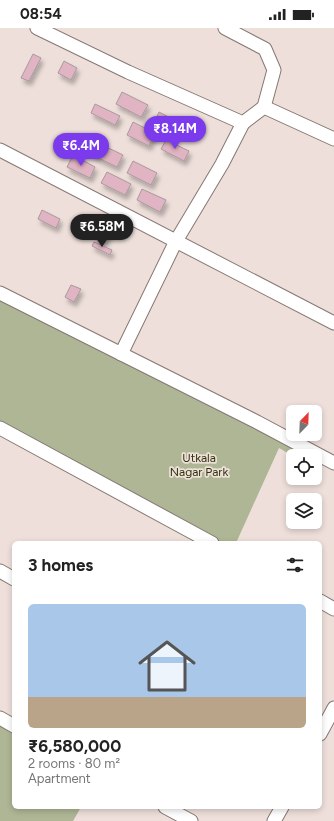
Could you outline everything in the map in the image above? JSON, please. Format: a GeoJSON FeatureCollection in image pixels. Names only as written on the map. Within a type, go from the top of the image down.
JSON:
{"type":"FeatureCollection","features":[{"type":"Feature","properties":{"kind":"lane"},"geometry":{"type":"LineString","coordinates":[[37,28],[128,72],[243,123]]}},
{"type":"Feature","properties":{"kind":"lane"},"geometry":{"type":"LineString","coordinates":[[121,354],[176,241],[222,164],[243,123],[264,107],[274,70],[265,49],[225,28]]}},
{"type":"Feature","properties":{"kind":"lane"},"geometry":{"type":"LineString","coordinates":[[264,107],[334,140]]}},
{"type":"Feature","properties":{"kind":"lane"},"geometry":{"type":"LineString","coordinates":[[0,150],[334,323]]}},
{"type":"Feature","properties":{"kind":"lane"},"geometry":{"type":"LineString","coordinates":[[0,293],[334,463]]}},
{"type":"Feature","properties":{"kind":"lane"},"geometry":{"type":"LineString","coordinates":[[0,428],[208,541]]}},
{"type":"Feature","properties":{"kind":"lane"},"geometry":{"type":"LineString","coordinates":[[0,571],[12,577]]}},
{"type":"Feature","properties":{"kind":"lane"},"geometry":{"type":"LineString","coordinates":[[322,603],[334,609]]}},
{"type":"Feature","properties":{"kind":"lane"},"geometry":{"type":"LineString","coordinates":[[322,730],[334,708]]}},
{"type":"Feature","properties":{"kind":"lane"},"geometry":{"type":"LineString","coordinates":[[0,718],[12,725]]}},
{"type":"Feature","properties":{"kind":"lane"},"geometry":{"type":"LineString","coordinates":[[169,809],[191,821]]}},
{"type":"Feature","properties":{"kind":"lane"},"geometry":{"type":"LineString","coordinates":[[274,821],[281,809]]}},
{"type":"Feature","properties":{"kind":"green space","name":"Utkala Nagar Park"},"geometry":{"type":"Polygon","coordinates":[[[0,294],[301,449],[286,449],[286,452],[279,448],[237,541],[209,541],[0,428],[0,294]]]}},
{"type":"Feature","properties":{"kind":"green space"},"geometry":{"type":"Polygon","coordinates":[[[0,725],[12,732],[12,809],[80,809],[73,821],[0,821],[0,725]]]}},
{"type":"Feature","properties":{"kind":"building"},"geometry":{"type":"Polygon","coordinates":[[[33,54],[41,58],[29,81],[21,78],[33,54]]]}},
{"type":"Feature","properties":{"kind":"building"},"geometry":{"type":"Polygon","coordinates":[[[64,61],[77,68],[71,80],[58,73],[64,61]]]}},
{"type":"Feature","properties":{"kind":"building"},"geometry":{"type":"Polygon","coordinates":[[[122,92],[148,105],[141,117],[116,104],[122,92]]]}},
{"type":"Feature","properties":{"kind":"building"},"geometry":{"type":"Polygon","coordinates":[[[95,104],[120,116],[115,125],[91,113],[95,104]]]}},
{"type":"Feature","properties":{"kind":"building"},"geometry":{"type":"Polygon","coordinates":[[[159,112],[182,124],[177,134],[154,123],[159,112]]]}},
{"type":"Feature","properties":{"kind":"building"},"geometry":{"type":"Polygon","coordinates":[[[133,122],[155,133],[149,146],[127,135],[133,122]]]}},
{"type":"Feature","properties":{"kind":"building"},"geometry":{"type":"Polygon","coordinates":[[[166,140],[189,151],[184,161],[161,149],[166,140]]]}},
{"type":"Feature","properties":{"kind":"building"},"geometry":{"type":"Polygon","coordinates":[[[98,143],[123,155],[117,167],[92,155],[98,143]]]}},
{"type":"Feature","properties":{"kind":"building"},"geometry":{"type":"Polygon","coordinates":[[[73,155],[95,167],[90,178],[67,167],[73,155]]]}},
{"type":"Feature","properties":{"kind":"building"},"geometry":{"type":"Polygon","coordinates":[[[133,161],[157,173],[151,185],[127,173],[133,161]]]}},
{"type":"Feature","properties":{"kind":"building"},"geometry":{"type":"Polygon","coordinates":[[[107,172],[131,184],[125,195],[101,183],[107,172]]]}},
{"type":"Feature","properties":{"kind":"building"},"geometry":{"type":"Polygon","coordinates":[[[142,189],[166,200],[160,212],[137,200],[142,189]]]}},
{"type":"Feature","properties":{"kind":"building"},"geometry":{"type":"Polygon","coordinates":[[[42,210],[60,219],[56,228],[38,219],[42,210]]]}},
{"type":"Feature","properties":{"kind":"building"},"geometry":{"type":"Polygon","coordinates":[[[99,229],[109,234],[105,243],[95,238],[99,229]]]}},
{"type":"Feature","properties":{"kind":"building"},"geometry":{"type":"Polygon","coordinates":[[[94,242],[112,250],[110,255],[92,246],[94,242]]]}},
{"type":"Feature","properties":{"kind":"building"},"geometry":{"type":"Polygon","coordinates":[[[71,285],[81,289],[74,302],[65,297],[71,285]]]}}]}
